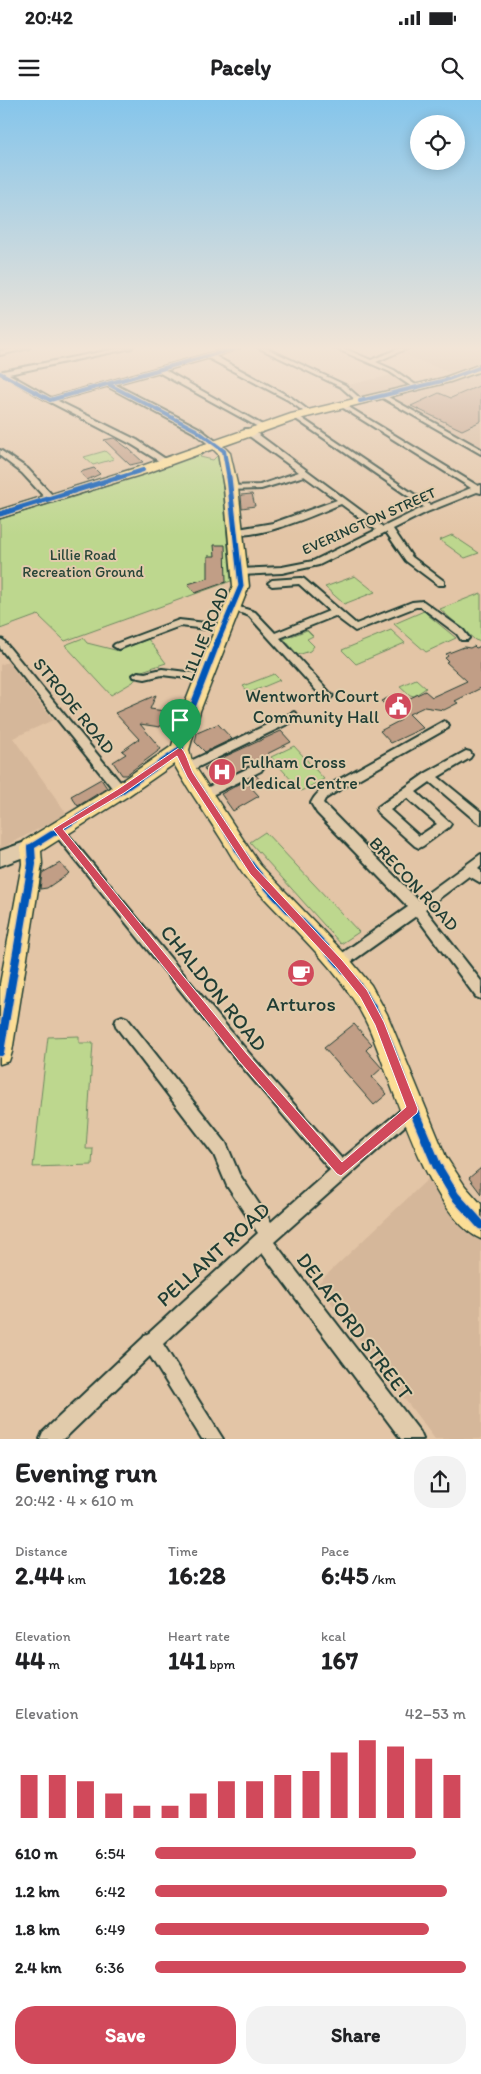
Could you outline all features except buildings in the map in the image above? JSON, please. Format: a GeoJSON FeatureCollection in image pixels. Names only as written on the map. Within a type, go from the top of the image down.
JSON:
{"type":"FeatureCollection","features":[{"type":"Feature","properties":{"kind":"main road"},"geometry":{"type":"LineString","coordinates":[[0,514],[164,462],[248,431],[315,410]]}},
{"type":"Feature","properties":{"kind":"main road","name":"LILLIE ROAD"},"geometry":{"type":"LineString","coordinates":[[183,759],[191,711],[241,586],[224,451],[214,444]]}},
{"type":"Feature","properties":{"kind":"main road"},"geometry":{"type":"LineString","coordinates":[[0,1052],[32,864],[30,847],[121,791],[183,759],[236,847],[253,871],[364,993],[379,1022],[437,1166],[454,1196],[481,1225]]}},
{"type":"Feature","properties":{"kind":"street"},"geometry":{"type":"LineString","coordinates":[[71,410],[134,442],[164,462]]}},
{"type":"Feature","properties":{"kind":"street"},"geometry":{"type":"LineString","coordinates":[[159,410],[196,430],[214,444]]}},
{"type":"Feature","properties":{"kind":"street"},"geometry":{"type":"LineString","coordinates":[[232,410],[262,427]]}},
{"type":"Feature","properties":{"kind":"street"},"geometry":{"type":"LineString","coordinates":[[351,410],[480,489]]}},
{"type":"Feature","properties":{"kind":"street"},"geometry":{"type":"LineString","coordinates":[[408,410],[481,452]]}},
{"type":"Feature","properties":{"kind":"street"},"geometry":{"type":"LineString","coordinates":[[295,416],[430,508]]}},
{"type":"Feature","properties":{"kind":"street"},"geometry":{"type":"LineString","coordinates":[[248,431],[342,501],[386,530],[392,531],[408,559],[441,584]]}},
{"type":"Feature","properties":{"kind":"street"},"geometry":{"type":"LineString","coordinates":[[0,452],[25,471],[51,499]]}},
{"type":"Feature","properties":{"kind":"street"},"geometry":{"type":"LineString","coordinates":[[230,488],[261,487],[305,473]]}},
{"type":"Feature","properties":{"kind":"street","name":"EVERINGTON STREET"},"geometry":{"type":"LineString","coordinates":[[240,572],[282,570],[316,563],[430,508],[480,489]]}},
{"type":"Feature","properties":{"kind":"street"},"geometry":{"type":"LineString","coordinates":[[235,532],[274,526],[342,501]]}},
{"type":"Feature","properties":{"kind":"street"},"geometry":{"type":"LineString","coordinates":[[272,582],[301,581],[355,628],[413,605],[423,604],[460,632],[464,638]]}},
{"type":"Feature","properties":{"kind":"street"},"geometry":{"type":"LineString","coordinates":[[233,608],[252,614],[328,696]]}},
{"type":"Feature","properties":{"kind":"street"},"geometry":{"type":"LineString","coordinates":[[273,637],[336,612]]}},
{"type":"Feature","properties":{"kind":"street"},"geometry":{"type":"LineString","coordinates":[[118,646],[145,634],[179,623],[224,628]]}},
{"type":"Feature","properties":{"kind":"street","name":"STRODE ROAD"},"geometry":{"type":"LineString","coordinates":[[0,642],[121,791]]}},
{"type":"Feature","properties":{"kind":"street"},"geometry":{"type":"LineString","coordinates":[[138,675],[145,676],[162,672],[203,677]]}},
{"type":"Feature","properties":{"kind":"street"},"geometry":{"type":"LineString","coordinates":[[183,759],[294,716]]}},
{"type":"Feature","properties":{"kind":"street","name":"BRECON ROAD"},"geometry":{"type":"LineString","coordinates":[[444,725],[320,796],[317,803],[321,810],[358,849],[417,908],[481,992]]}},
{"type":"Feature","properties":{"kind":"street"},"geometry":{"type":"LineString","coordinates":[[408,792],[446,824],[419,843],[382,810],[430,776],[466,755]]}},
{"type":"Feature","properties":{"kind":"street"},"geometry":{"type":"LineString","coordinates":[[204,794],[257,768]]}},
{"type":"Feature","properties":{"kind":"street"},"geometry":{"type":"LineString","coordinates":[[430,776],[481,818]]}},
{"type":"Feature","properties":{"kind":"street","name":"CHALDON ROAD"},"geometry":{"type":"LineString","coordinates":[[57,829],[243,1057],[341,1170]]}},
{"type":"Feature","properties":{"kind":"street"},"geometry":{"type":"LineString","coordinates":[[0,859],[30,847]]}},
{"type":"Feature","properties":{"kind":"street"},"geometry":{"type":"LineString","coordinates":[[339,964],[481,859]]}},
{"type":"Feature","properties":{"kind":"street"},"geometry":{"type":"LineString","coordinates":[[469,869],[481,878]]}},
{"type":"Feature","properties":{"kind":"street","name":"DELAFORD STREET"},"geometry":{"type":"LineString","coordinates":[[122,1023],[220,1150],[233,1180],[266,1237],[413,1439]]}},
{"type":"Feature","properties":{"kind":"street","name":"PELLANT ROAD"},"geometry":{"type":"LineString","coordinates":[[50,1439],[151,1341],[341,1170],[413,1109]]}},
{"type":"Feature","properties":{"kind":"street"},"geometry":{"type":"LineString","coordinates":[[151,1341],[213,1439]]}},
{"type":"Feature","properties":{"kind":"shaded area"},"geometry":{"type":"Polygon","coordinates":[[[415,410],[481,410],[481,447],[415,410]]]}},
{"type":"Feature","properties":{"kind":"shaded area"},"geometry":{"type":"Polygon","coordinates":[[[8,662],[53,720],[13,738],[67,814],[0,849],[0,665],[8,662]]]}},
{"type":"Feature","properties":{"kind":"shaded area"},"geometry":{"type":"Polygon","coordinates":[[[430,1177],[481,1238],[481,1439],[435,1439],[317,1284],[430,1177]]]}},
{"type":"Feature","properties":{"kind":"green space"},"geometry":{"type":"Polygon","coordinates":[[[105,451],[114,459],[93,465],[84,457],[105,451]]]}},
{"type":"Feature","properties":{"kind":"green space","name":"Lillie Road Recreation Ground"},"geometry":{"type":"Polygon","coordinates":[[[204,453],[200,457],[213,460],[218,455],[220,457],[231,581],[65,641],[38,615],[0,629],[0,519],[77,496],[204,453]]]}},
{"type":"Feature","properties":{"kind":"green space"},"geometry":{"type":"Polygon","coordinates":[[[452,535],[479,553],[465,558],[440,540],[452,535]]]}},
{"type":"Feature","properties":{"kind":"green space"},"geometry":{"type":"Polygon","coordinates":[[[355,576],[375,592],[344,604],[325,587],[355,576]]]}},
{"type":"Feature","properties":{"kind":"green space"},"geometry":{"type":"Polygon","coordinates":[[[481,593],[481,642],[475,640],[440,609],[481,593]]]}},
{"type":"Feature","properties":{"kind":"green space"},"geometry":{"type":"Polygon","coordinates":[[[424,611],[456,638],[426,652],[394,624],[424,611]]]}},
{"type":"Feature","properties":{"kind":"green space"},"geometry":{"type":"Polygon","coordinates":[[[307,630],[313,636],[307,639],[314,646],[310,651],[298,655],[284,639],[307,630]]]}},
{"type":"Feature","properties":{"kind":"green space"},"geometry":{"type":"Polygon","coordinates":[[[391,630],[405,643],[356,664],[342,650],[391,630]]]}},
{"type":"Feature","properties":{"kind":"green space"},"geometry":{"type":"Polygon","coordinates":[[[83,638],[87,643],[119,651],[148,639],[166,663],[142,671],[133,682],[111,695],[65,645],[83,638]]]}},
{"type":"Feature","properties":{"kind":"green space"},"geometry":{"type":"Polygon","coordinates":[[[274,674],[280,680],[249,693],[243,686],[274,674]]]}},
{"type":"Feature","properties":{"kind":"green space"},"geometry":{"type":"Polygon","coordinates":[[[416,679],[426,688],[414,696],[410,695],[400,686],[416,679]]]}},
{"type":"Feature","properties":{"kind":"green space"},"geometry":{"type":"Polygon","coordinates":[[[294,746],[324,779],[301,791],[271,757],[294,746]]]}},
{"type":"Feature","properties":{"kind":"green space"},"geometry":{"type":"Polygon","coordinates":[[[265,832],[359,932],[341,944],[250,842],[265,832]]]}},
{"type":"Feature","properties":{"kind":"green space"},"geometry":{"type":"Polygon","coordinates":[[[79,1036],[79,1043],[93,1043],[86,1149],[93,1149],[92,1165],[33,1167],[48,1037],[79,1036]]]}},
{"type":"Feature","properties":{"kind":"cycle path"},"geometry":{"type":"LineString","coordinates":[[159,410],[196,430],[224,451],[231,488],[241,586],[191,711],[180,750],[183,763],[253,871],[339,963],[363,993],[379,1022],[437,1166],[455,1196],[481,1225]]}},
{"type":"Feature","properties":{"kind":"cycle path"},"geometry":{"type":"LineString","coordinates":[[0,514],[143,470]]}},
{"type":"Feature","properties":{"kind":"cycle path"},"geometry":{"type":"LineString","coordinates":[[0,1052],[32,864],[31,847],[121,791],[180,750]]}},
{"type":"Feature","properties":{"kind":"place","name":"Wentworth Court Community Hall"},"geometry":{"type":"Point","coordinates":[398,706]}},
{"type":"Feature","properties":{"kind":"place","name":"Fulham Cross Medical Centre"},"geometry":{"type":"Point","coordinates":[222,772]}},
{"type":"Feature","properties":{"kind":"place","name":"Arturos"},"geometry":{"type":"Point","coordinates":[301,973]}},
{"type":"Feature","properties":{"kind":"route"},"geometry":{"type":"LineString","coordinates":[[180,750],[183,763],[190,775],[253,871],[364,993],[395,1060],[413,1109],[341,1170],[243,1057],[57,829],[111,798],[180,750]]}}]}
